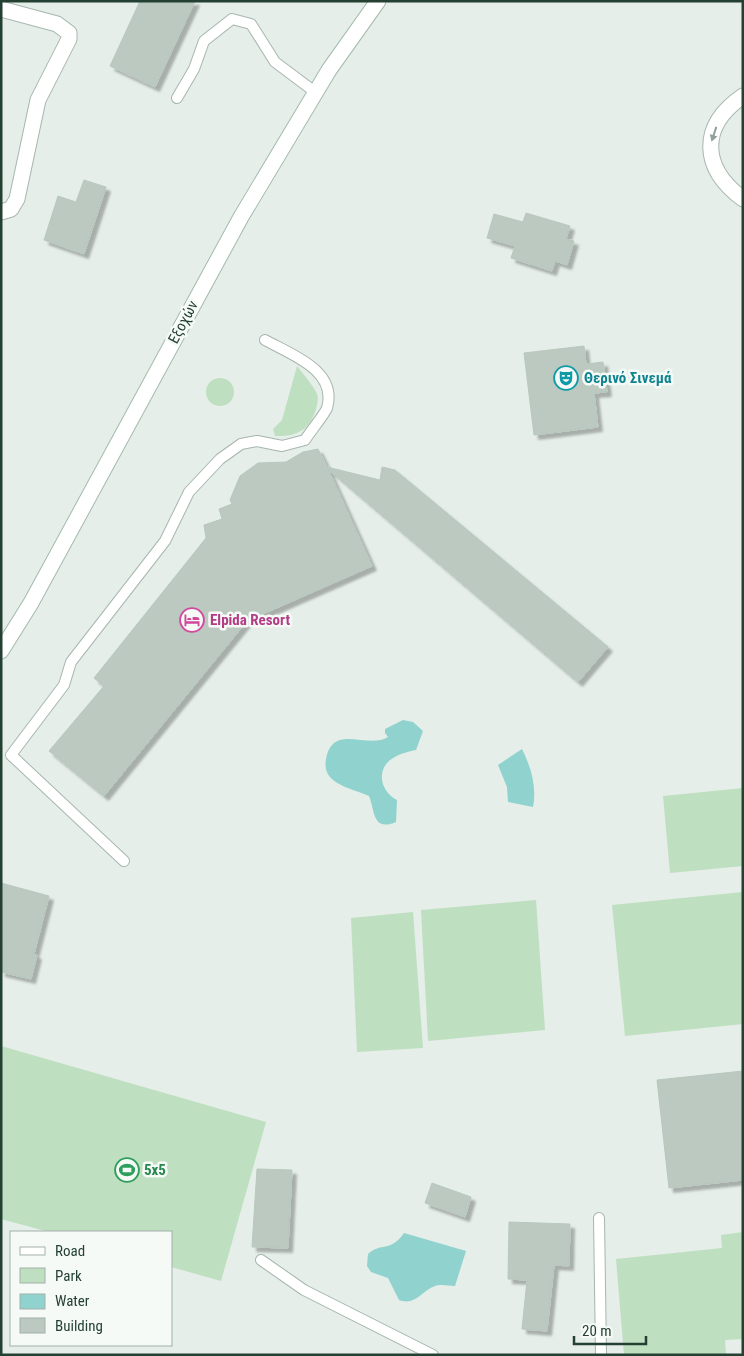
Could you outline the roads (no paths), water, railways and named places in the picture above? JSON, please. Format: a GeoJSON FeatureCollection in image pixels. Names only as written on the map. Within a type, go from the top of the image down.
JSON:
{"type":"FeatureCollection","features":[{"type":"Feature","properties":{"kind":"main road","name":"Εξοχών"},"geometry":{"type":"LineString","coordinates":[[1,651],[31,603],[228,241],[315,92],[348,41],[378,1]]}},
{"type":"Feature","properties":{"kind":"main road"},"geometry":{"type":"LineString","coordinates":[[1,9],[57,24],[69,33],[70,39],[38,100],[15,203],[11,209],[1,212]]}},
{"type":"Feature","properties":{"kind":"main road"},"geometry":{"type":"LineString","coordinates":[[743,96],[730,106],[721,118],[712,138],[710,148],[712,163],[720,177],[743,199]]}},
{"type":"Feature","properties":{"kind":"lane"},"geometry":{"type":"LineString","coordinates":[[177,98],[194,69],[204,41],[232,20],[251,24],[275,62],[315,92]]}},
{"type":"Feature","properties":{"kind":"lane"},"geometry":{"type":"LineString","coordinates":[[124,860],[10,755],[64,685],[71,662],[165,541],[189,492],[220,459],[241,444],[257,440],[282,446],[305,440],[327,409],[327,385],[314,366],[265,340]]}},
{"type":"Feature","properties":{"kind":"lane"},"geometry":{"type":"LineString","coordinates":[[600,1218],[601,1355]]}},
{"type":"Feature","properties":{"kind":"lane"},"geometry":{"type":"LineString","coordinates":[[261,1260],[304,1290],[433,1355]]}},
{"type":"Feature","properties":{"kind":"water"},"geometry":{"type":"Polygon","coordinates":[[[403,720],[413,722],[423,731],[416,750],[393,758],[384,768],[382,779],[385,789],[388,794],[397,800],[396,822],[383,824],[378,822],[376,818],[369,796],[347,788],[328,775],[326,759],[330,748],[336,742],[343,739],[380,740],[388,737],[385,729],[403,720]]]}},
{"type":"Feature","properties":{"kind":"water"},"geometry":{"type":"Polygon","coordinates":[[[522,749],[532,777],[533,807],[508,802],[507,787],[498,765],[522,749]]]}},
{"type":"Feature","properties":{"kind":"water"},"geometry":{"type":"Polygon","coordinates":[[[404,1233],[466,1251],[455,1286],[435,1286],[414,1300],[399,1300],[388,1278],[371,1272],[367,1266],[368,1254],[377,1248],[394,1243],[404,1233]]]}},
{"type":"Feature","properties":{"kind":"place","name":"Θερινό Σινεμά"},"geometry":{"type":"Point","coordinates":[566,378]}},
{"type":"Feature","properties":{"kind":"place","name":"Elpida Resort"},"geometry":{"type":"Point","coordinates":[192,620]}},
{"type":"Feature","properties":{"kind":"place","name":"5x5"},"geometry":{"type":"Point","coordinates":[127,1170]}}]}
